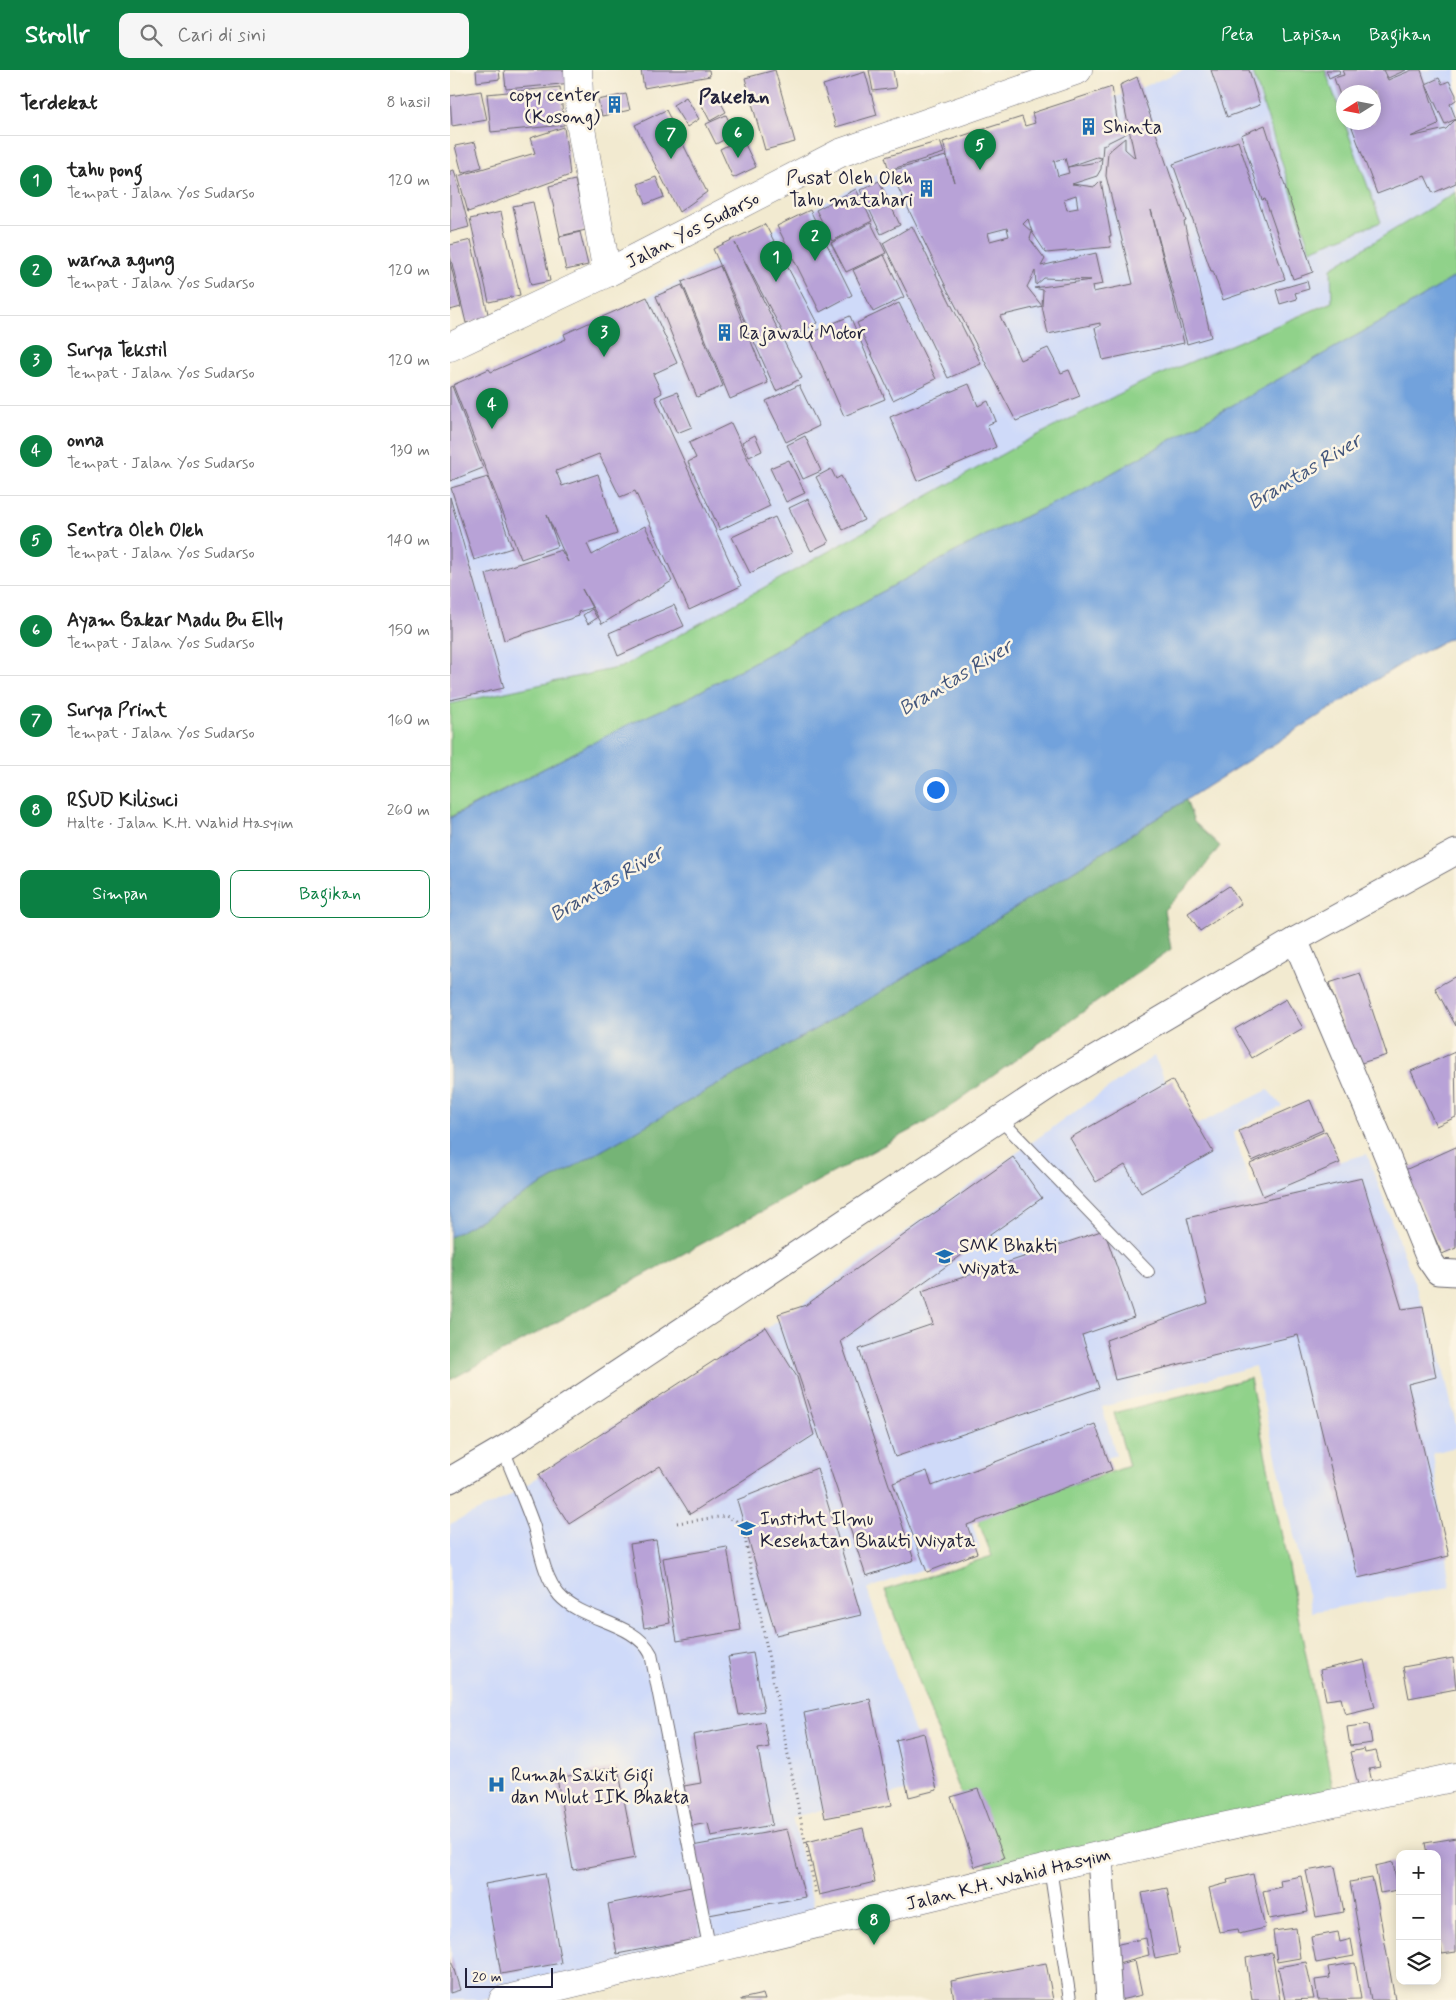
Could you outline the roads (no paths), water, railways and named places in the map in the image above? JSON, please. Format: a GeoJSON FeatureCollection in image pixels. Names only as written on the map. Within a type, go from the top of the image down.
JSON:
{"type":"FeatureCollection","features":[{"type":"Feature","properties":{"kind":"main road"},"geometry":{"type":"LineString","coordinates":[[578,70],[580,123],[608,273]]}},
{"type":"Feature","properties":{"kind":"main road","name":"Jalan Yos Sudarso"},"geometry":{"type":"LineString","coordinates":[[450,347],[608,273],[840,153],[1078,70]]}},
{"type":"Feature","properties":{"kind":"main road","name":"Jalan K.H. Wahid Hasyim"},"geometry":{"type":"LineString","coordinates":[[503,2000],[1180,1836],[1456,1777]]}},
{"type":"Feature","properties":{"kind":"street"},"geometry":{"type":"LineString","coordinates":[[450,1480],[503,1449],[1052,1084],[1295,940],[1456,852]]}},
{"type":"Feature","properties":{"kind":"street"},"geometry":{"type":"LineString","coordinates":[[1295,940],[1429,1259],[1438,1272],[1456,1273]]}},
{"type":"Feature","properties":{"kind":"street"},"geometry":{"type":"LineString","coordinates":[[1100,1856],[1109,2000]]}},
{"type":"Feature","properties":{"kind":"lane"},"geometry":{"type":"LineString","coordinates":[[1000,1119],[1148,1272]]}},
{"type":"Feature","properties":{"kind":"lane"},"geometry":{"type":"LineString","coordinates":[[503,1449],[533,1525],[546,1570],[559,1595],[580,1609],[636,1636],[646,1645],[651,1654],[710,1951]]}},
{"type":"Feature","properties":{"kind":"lane"},"geometry":{"type":"LineString","coordinates":[[1050,1868],[1070,2000]]}},
{"type":"Feature","properties":{"kind":"water","name":"Brantas River"},"geometry":{"type":"Polygon","coordinates":[[[1456,276],[1456,635],[1409,659],[891,986],[450,1237],[450,818],[625,726],[688,698],[986,535],[1082,490],[1398,312],[1456,276]]]}},
{"type":"Feature","properties":{"kind":"place","name":"copy center (Kosong)"},"geometry":{"type":"Point","coordinates":[614,105]}},
{"type":"Feature","properties":{"kind":"place","name":"Shinta"},"geometry":{"type":"Point","coordinates":[1089,126]}},
{"type":"Feature","properties":{"kind":"place","name":"Ayam Bakar Madu Bu Elly"},"geometry":{"type":"Point","coordinates":[738,158]}},
{"type":"Feature","properties":{"kind":"place","name":"Surya Print"},"geometry":{"type":"Point","coordinates":[671,159]}},
{"type":"Feature","properties":{"kind":"place","name":"Sentra Oleh Oleh"},"geometry":{"type":"Point","coordinates":[980,170]}},
{"type":"Feature","properties":{"kind":"place","name":"Pusat Oleh Oleh Tahu matahari"},"geometry":{"type":"Point","coordinates":[927,188]}},
{"type":"Feature","properties":{"kind":"place","name":"warna agung"},"geometry":{"type":"Point","coordinates":[815,261]}},
{"type":"Feature","properties":{"kind":"place","name":"tahu pong"},"geometry":{"type":"Point","coordinates":[776,282]}},
{"type":"Feature","properties":{"kind":"place","name":"Rajawali Motor"},"geometry":{"type":"Point","coordinates":[725,332]}},
{"type":"Feature","properties":{"kind":"place","name":"Surya Tekstil"},"geometry":{"type":"Point","coordinates":[604,357]}},
{"type":"Feature","properties":{"kind":"place","name":"onna"},"geometry":{"type":"Point","coordinates":[492,429]}},
{"type":"Feature","properties":{"kind":"place","name":"SMK Bhakti Wiyata"},"geometry":{"type":"Point","coordinates":[945,1256]}},
{"type":"Feature","properties":{"kind":"place","name":"Institut Ilmu Kesehatan Bhakti Wiyata"},"geometry":{"type":"Point","coordinates":[746,1529]}},
{"type":"Feature","properties":{"kind":"place","name":"Rumah Sakit Gigi dan Mulut IIK Bhakta"},"geometry":{"type":"Point","coordinates":[497,1785]}},
{"type":"Feature","properties":{"kind":"place","name":"RSUD Kilisuci"},"geometry":{"type":"Point","coordinates":[874,1945]}},
{"type":"Feature","properties":{"kind":"district","name":"Pakelan"},"geometry":{"type":"Point","coordinates":[734,96]}}]}
